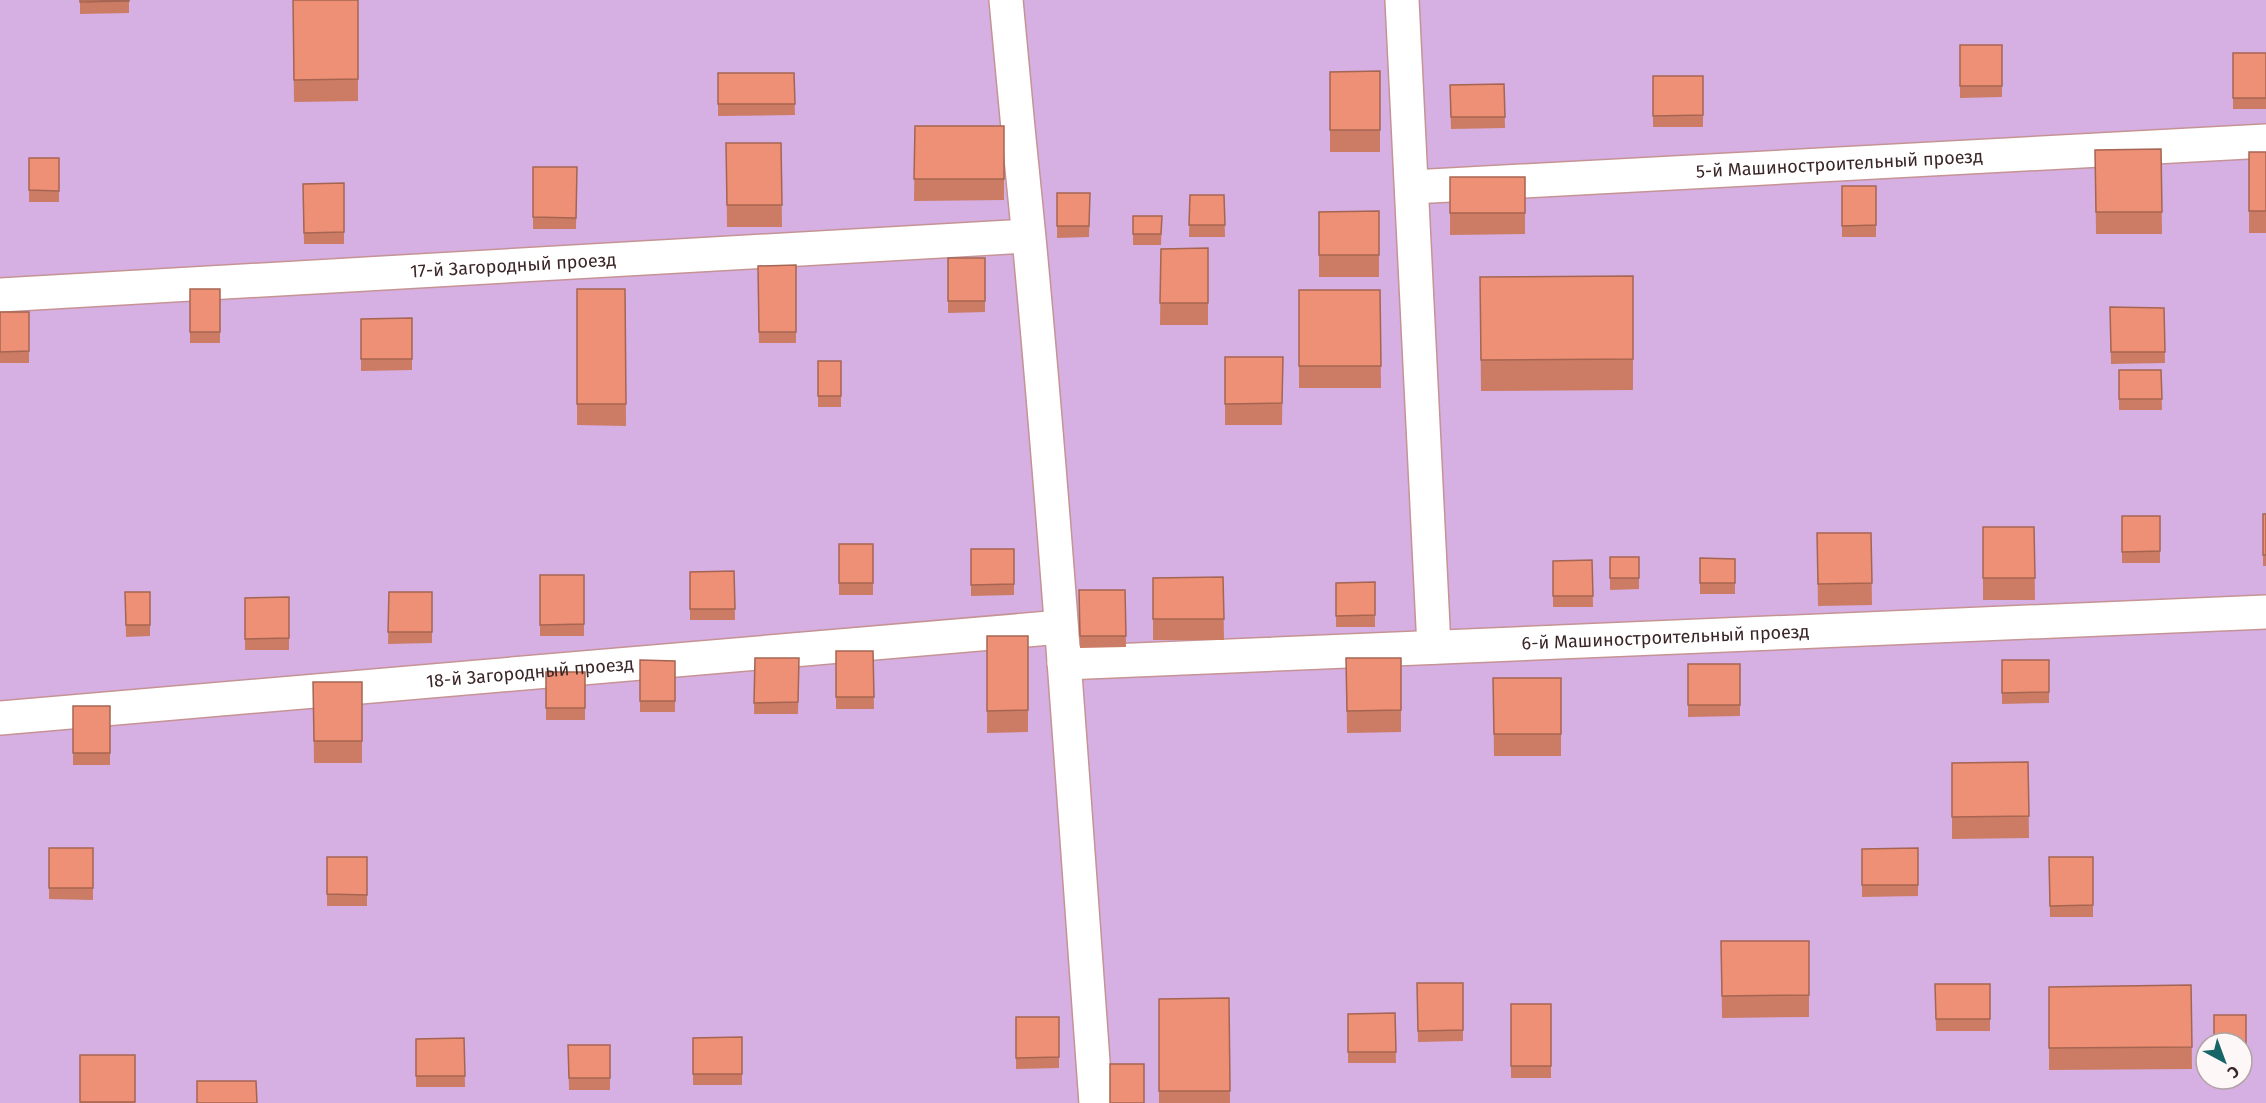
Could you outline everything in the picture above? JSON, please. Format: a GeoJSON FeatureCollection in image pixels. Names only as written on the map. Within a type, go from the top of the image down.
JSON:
{"type":"FeatureCollection","features":[{"type":"Feature","properties":{"kind":"street"},"geometry":{"type":"LineString","coordinates":[[1006,0],[1064,663],[1096,1103]]}},
{"type":"Feature","properties":{"kind":"street"},"geometry":{"type":"LineString","coordinates":[[1402,0],[1434,647]]}},
{"type":"Feature","properties":{"kind":"street","name":"5-й Машиностроительный проезд"},"geometry":{"type":"LineString","coordinates":[[1412,187],[2266,141]]}},
{"type":"Feature","properties":{"kind":"street","name":"17-й Загородный проезд"},"geometry":{"type":"LineString","coordinates":[[0,295],[1028,236]]}},
{"type":"Feature","properties":{"kind":"street","name":"6-й Машиностроительный проезд"},"geometry":{"type":"LineString","coordinates":[[1064,663],[2266,612]]}},
{"type":"Feature","properties":{"kind":"street","name":"18-й Загородный проезд"},"geometry":{"type":"LineString","coordinates":[[0,718],[1061,627]]}},
{"type":"Feature","properties":{"kind":"shaded area"},"geometry":{"type":"Polygon","coordinates":[[[0,0],[2266,0],[2266,1103],[0,1103],[0,0]]]}},
{"type":"Feature","properties":{"kind":"building"},"geometry":{"type":"Polygon","coordinates":[[[80,0],[129,0],[129,1],[80,2],[80,0]]]}},
{"type":"Feature","properties":{"kind":"building"},"geometry":{"type":"Polygon","coordinates":[[[293,0],[358,0],[358,79],[294,80],[293,0]]]}},
{"type":"Feature","properties":{"kind":"building"},"geometry":{"type":"Polygon","coordinates":[[[1960,45],[2002,45],[2002,86],[1960,86],[1960,45]]]}},
{"type":"Feature","properties":{"kind":"building"},"geometry":{"type":"Polygon","coordinates":[[[2233,53],[2266,53],[2266,98],[2233,98],[2233,53]]]}},
{"type":"Feature","properties":{"kind":"building"},"geometry":{"type":"Polygon","coordinates":[[[1380,71],[1380,130],[1330,130],[1330,72],[1380,71]]]}},
{"type":"Feature","properties":{"kind":"building"},"geometry":{"type":"Polygon","coordinates":[[[718,73],[794,73],[795,104],[718,104],[718,73]]]}},
{"type":"Feature","properties":{"kind":"building"},"geometry":{"type":"Polygon","coordinates":[[[1653,76],[1703,76],[1703,115],[1653,116],[1653,76]]]}},
{"type":"Feature","properties":{"kind":"building"},"geometry":{"type":"Polygon","coordinates":[[[1504,84],[1505,117],[1451,117],[1450,85],[1504,84]]]}},
{"type":"Feature","properties":{"kind":"building"},"geometry":{"type":"Polygon","coordinates":[[[915,126],[1004,126],[1004,179],[914,179],[915,126]]]}},
{"type":"Feature","properties":{"kind":"building"},"geometry":{"type":"Polygon","coordinates":[[[726,143],[781,143],[782,205],[727,205],[726,143]]]}},
{"type":"Feature","properties":{"kind":"building"},"geometry":{"type":"Polygon","coordinates":[[[2161,149],[2162,212],[2096,212],[2095,150],[2161,149]]]}},
{"type":"Feature","properties":{"kind":"building"},"geometry":{"type":"Polygon","coordinates":[[[2249,152],[2266,152],[2266,211],[2249,211],[2249,152]]]}},
{"type":"Feature","properties":{"kind":"building"},"geometry":{"type":"Polygon","coordinates":[[[29,158],[59,158],[59,191],[29,190],[29,158]]]}},
{"type":"Feature","properties":{"kind":"building"},"geometry":{"type":"Polygon","coordinates":[[[533,167],[577,167],[576,218],[533,217],[533,167]]]}},
{"type":"Feature","properties":{"kind":"building"},"geometry":{"type":"Polygon","coordinates":[[[1450,177],[1525,177],[1525,213],[1450,213],[1450,177]]]}},
{"type":"Feature","properties":{"kind":"building"},"geometry":{"type":"Polygon","coordinates":[[[344,183],[344,232],[304,233],[303,184],[344,183]]]}},
{"type":"Feature","properties":{"kind":"building"},"geometry":{"type":"Polygon","coordinates":[[[1842,186],[1876,186],[1876,225],[1842,226],[1842,186]]]}},
{"type":"Feature","properties":{"kind":"building"},"geometry":{"type":"Polygon","coordinates":[[[1057,193],[1090,193],[1089,226],[1057,226],[1057,193]]]}},
{"type":"Feature","properties":{"kind":"building"},"geometry":{"type":"Polygon","coordinates":[[[1190,195],[1224,195],[1225,225],[1189,225],[1190,195]]]}},
{"type":"Feature","properties":{"kind":"building"},"geometry":{"type":"Polygon","coordinates":[[[1379,211],[1379,255],[1319,255],[1319,212],[1379,211]]]}},
{"type":"Feature","properties":{"kind":"building"},"geometry":{"type":"Polygon","coordinates":[[[1133,216],[1162,216],[1161,234],[1133,234],[1133,216]]]}},
{"type":"Feature","properties":{"kind":"building"},"geometry":{"type":"Polygon","coordinates":[[[1208,248],[1208,303],[1160,303],[1161,249],[1208,248]]]}},
{"type":"Feature","properties":{"kind":"building"},"geometry":{"type":"Polygon","coordinates":[[[948,258],[985,258],[985,301],[948,301],[948,258]]]}},
{"type":"Feature","properties":{"kind":"building"},"geometry":{"type":"Polygon","coordinates":[[[796,265],[796,332],[759,332],[758,266],[796,265]]]}},
{"type":"Feature","properties":{"kind":"building"},"geometry":{"type":"Polygon","coordinates":[[[1633,276],[1633,359],[1481,360],[1480,277],[1633,276]]]}},
{"type":"Feature","properties":{"kind":"building"},"geometry":{"type":"Polygon","coordinates":[[[190,289],[220,289],[220,332],[190,332],[190,289]]]}},
{"type":"Feature","properties":{"kind":"building"},"geometry":{"type":"Polygon","coordinates":[[[577,289],[625,289],[626,404],[577,404],[577,289]]]}},
{"type":"Feature","properties":{"kind":"building"},"geometry":{"type":"Polygon","coordinates":[[[1299,290],[1380,290],[1381,366],[1299,366],[1299,290]]]}},
{"type":"Feature","properties":{"kind":"building"},"geometry":{"type":"Polygon","coordinates":[[[2110,307],[2164,308],[2165,352],[2111,352],[2110,307]]]}},
{"type":"Feature","properties":{"kind":"building"},"geometry":{"type":"Polygon","coordinates":[[[0,312],[29,312],[29,351],[0,352],[0,312]]]}},
{"type":"Feature","properties":{"kind":"building"},"geometry":{"type":"Polygon","coordinates":[[[412,318],[412,359],[361,359],[361,319],[412,318]]]}},
{"type":"Feature","properties":{"kind":"building"},"geometry":{"type":"Polygon","coordinates":[[[1225,357],[1283,357],[1282,403],[1225,404],[1225,357]]]}},
{"type":"Feature","properties":{"kind":"building"},"geometry":{"type":"Polygon","coordinates":[[[818,361],[841,361],[841,396],[818,396],[818,361]]]}},
{"type":"Feature","properties":{"kind":"building"},"geometry":{"type":"Polygon","coordinates":[[[2119,370],[2161,370],[2162,399],[2119,399],[2119,370]]]}},
{"type":"Feature","properties":{"kind":"building"},"geometry":{"type":"Polygon","coordinates":[[[2263,514],[2266,514],[2266,555],[2263,555],[2263,514]]]}},
{"type":"Feature","properties":{"kind":"building"},"geometry":{"type":"Polygon","coordinates":[[[2122,516],[2160,516],[2160,551],[2122,552],[2122,516]]]}},
{"type":"Feature","properties":{"kind":"building"},"geometry":{"type":"Polygon","coordinates":[[[1983,527],[2034,527],[2035,578],[1983,578],[1983,527]]]}},
{"type":"Feature","properties":{"kind":"building"},"geometry":{"type":"Polygon","coordinates":[[[1817,533],[1871,533],[1872,583],[1818,584],[1817,533]]]}},
{"type":"Feature","properties":{"kind":"building"},"geometry":{"type":"Polygon","coordinates":[[[839,544],[873,544],[873,583],[839,583],[839,544]]]}},
{"type":"Feature","properties":{"kind":"building"},"geometry":{"type":"Polygon","coordinates":[[[971,549],[1014,549],[1014,584],[971,585],[971,549]]]}},
{"type":"Feature","properties":{"kind":"building"},"geometry":{"type":"Polygon","coordinates":[[[1610,557],[1639,557],[1639,578],[1610,578],[1610,557]]]}},
{"type":"Feature","properties":{"kind":"building"},"geometry":{"type":"Polygon","coordinates":[[[1700,558],[1735,559],[1735,583],[1700,583],[1700,558]]]}},
{"type":"Feature","properties":{"kind":"building"},"geometry":{"type":"Polygon","coordinates":[[[1592,560],[1593,596],[1553,596],[1553,561],[1592,560]]]}},
{"type":"Feature","properties":{"kind":"building"},"geometry":{"type":"Polygon","coordinates":[[[734,571],[735,609],[690,609],[690,572],[734,571]]]}},
{"type":"Feature","properties":{"kind":"building"},"geometry":{"type":"Polygon","coordinates":[[[540,575],[584,575],[584,624],[540,625],[540,575]]]}},
{"type":"Feature","properties":{"kind":"building"},"geometry":{"type":"Polygon","coordinates":[[[1223,577],[1224,619],[1153,619],[1153,578],[1223,577]]]}},
{"type":"Feature","properties":{"kind":"building"},"geometry":{"type":"Polygon","coordinates":[[[1375,582],[1375,615],[1336,616],[1336,583],[1375,582]]]}},
{"type":"Feature","properties":{"kind":"building"},"geometry":{"type":"Polygon","coordinates":[[[1079,590],[1125,590],[1126,636],[1080,636],[1079,590]]]}},
{"type":"Feature","properties":{"kind":"building"},"geometry":{"type":"Polygon","coordinates":[[[125,592],[150,592],[150,625],[126,625],[125,592]]]}},
{"type":"Feature","properties":{"kind":"building"},"geometry":{"type":"Polygon","coordinates":[[[389,592],[432,592],[432,632],[388,632],[389,592]]]}},
{"type":"Feature","properties":{"kind":"building"},"geometry":{"type":"Polygon","coordinates":[[[289,597],[289,638],[245,639],[245,598],[289,597]]]}},
{"type":"Feature","properties":{"kind":"building"},"geometry":{"type":"Polygon","coordinates":[[[987,636],[1028,636],[1028,710],[987,711],[987,636]]]}},
{"type":"Feature","properties":{"kind":"building"},"geometry":{"type":"Polygon","coordinates":[[[836,651],[873,651],[874,697],[836,697],[836,651]]]}},
{"type":"Feature","properties":{"kind":"building"},"geometry":{"type":"Polygon","coordinates":[[[755,658],[799,658],[798,702],[754,703],[755,658]]]}},
{"type":"Feature","properties":{"kind":"building"},"geometry":{"type":"Polygon","coordinates":[[[1346,658],[1401,658],[1401,710],[1347,711],[1346,658]]]}},
{"type":"Feature","properties":{"kind":"building"},"geometry":{"type":"Polygon","coordinates":[[[640,660],[675,661],[675,701],[640,701],[640,660]]]}},
{"type":"Feature","properties":{"kind":"building"},"geometry":{"type":"Polygon","coordinates":[[[2002,660],[2049,660],[2049,692],[2002,693],[2002,660]]]}},
{"type":"Feature","properties":{"kind":"building"},"geometry":{"type":"Polygon","coordinates":[[[1688,664],[1740,664],[1740,705],[1688,705],[1688,664]]]}},
{"type":"Feature","properties":{"kind":"building"},"geometry":{"type":"Polygon","coordinates":[[[546,672],[585,672],[585,708],[546,708],[546,672]]]}},
{"type":"Feature","properties":{"kind":"building"},"geometry":{"type":"Polygon","coordinates":[[[1493,678],[1561,678],[1561,734],[1494,734],[1493,678]]]}},
{"type":"Feature","properties":{"kind":"building"},"geometry":{"type":"Polygon","coordinates":[[[313,682],[362,682],[362,741],[314,741],[313,682]]]}},
{"type":"Feature","properties":{"kind":"building"},"geometry":{"type":"Polygon","coordinates":[[[73,706],[110,706],[110,753],[73,753],[73,706]]]}},
{"type":"Feature","properties":{"kind":"building"},"geometry":{"type":"Polygon","coordinates":[[[2028,762],[2029,816],[1952,817],[1952,763],[2028,762]]]}},
{"type":"Feature","properties":{"kind":"building"},"geometry":{"type":"Polygon","coordinates":[[[49,848],[93,848],[93,888],[49,888],[49,848]]]}},
{"type":"Feature","properties":{"kind":"building"},"geometry":{"type":"Polygon","coordinates":[[[1918,848],[1918,885],[1862,885],[1862,849],[1918,848]]]}},
{"type":"Feature","properties":{"kind":"building"},"geometry":{"type":"Polygon","coordinates":[[[327,857],[367,857],[367,895],[327,894],[327,857]]]}},
{"type":"Feature","properties":{"kind":"building"},"geometry":{"type":"Polygon","coordinates":[[[2049,857],[2093,857],[2093,905],[2050,906],[2049,857]]]}},
{"type":"Feature","properties":{"kind":"building"},"geometry":{"type":"Polygon","coordinates":[[[1721,941],[1809,941],[1809,995],[1722,996],[1721,941]]]}},
{"type":"Feature","properties":{"kind":"building"},"geometry":{"type":"Polygon","coordinates":[[[1417,983],[1463,983],[1463,1030],[1418,1031],[1417,983]]]}},
{"type":"Feature","properties":{"kind":"building"},"geometry":{"type":"Polygon","coordinates":[[[1935,984],[1990,984],[1990,1019],[1936,1019],[1935,984]]]}},
{"type":"Feature","properties":{"kind":"building"},"geometry":{"type":"Polygon","coordinates":[[[2191,985],[2192,1047],[2049,1048],[2049,987],[2191,985]]]}},
{"type":"Feature","properties":{"kind":"building"},"geometry":{"type":"Polygon","coordinates":[[[1229,998],[1230,1091],[1159,1091],[1159,999],[1229,998]]]}},
{"type":"Feature","properties":{"kind":"building"},"geometry":{"type":"Polygon","coordinates":[[[1511,1004],[1551,1004],[1551,1066],[1511,1066],[1511,1004]]]}},
{"type":"Feature","properties":{"kind":"building"},"geometry":{"type":"Polygon","coordinates":[[[1395,1013],[1396,1052],[1348,1052],[1348,1014],[1395,1013]]]}},
{"type":"Feature","properties":{"kind":"building"},"geometry":{"type":"Polygon","coordinates":[[[2214,1015],[2246,1015],[2246,1031],[2214,1031],[2214,1015]]]}},
{"type":"Feature","properties":{"kind":"building"},"geometry":{"type":"Polygon","coordinates":[[[1016,1017],[1059,1017],[1059,1057],[1016,1058],[1016,1017]]]}},
{"type":"Feature","properties":{"kind":"building"},"geometry":{"type":"Polygon","coordinates":[[[742,1037],[742,1074],[693,1074],[693,1038],[742,1037]]]}},
{"type":"Feature","properties":{"kind":"building"},"geometry":{"type":"Polygon","coordinates":[[[464,1038],[465,1076],[416,1076],[416,1039],[464,1038]]]}},
{"type":"Feature","properties":{"kind":"building"},"geometry":{"type":"Polygon","coordinates":[[[568,1045],[610,1045],[610,1078],[569,1078],[568,1045]]]}},
{"type":"Feature","properties":{"kind":"building"},"geometry":{"type":"Polygon","coordinates":[[[80,1055],[135,1055],[135,1102],[80,1102],[80,1055]]]}},
{"type":"Feature","properties":{"kind":"building"},"geometry":{"type":"Polygon","coordinates":[[[1110,1064],[1144,1064],[1144,1103],[1110,1103],[1110,1064]]]}},
{"type":"Feature","properties":{"kind":"building"},"geometry":{"type":"Polygon","coordinates":[[[197,1081],[256,1081],[257,1103],[197,1103],[197,1081]]]}}]}
